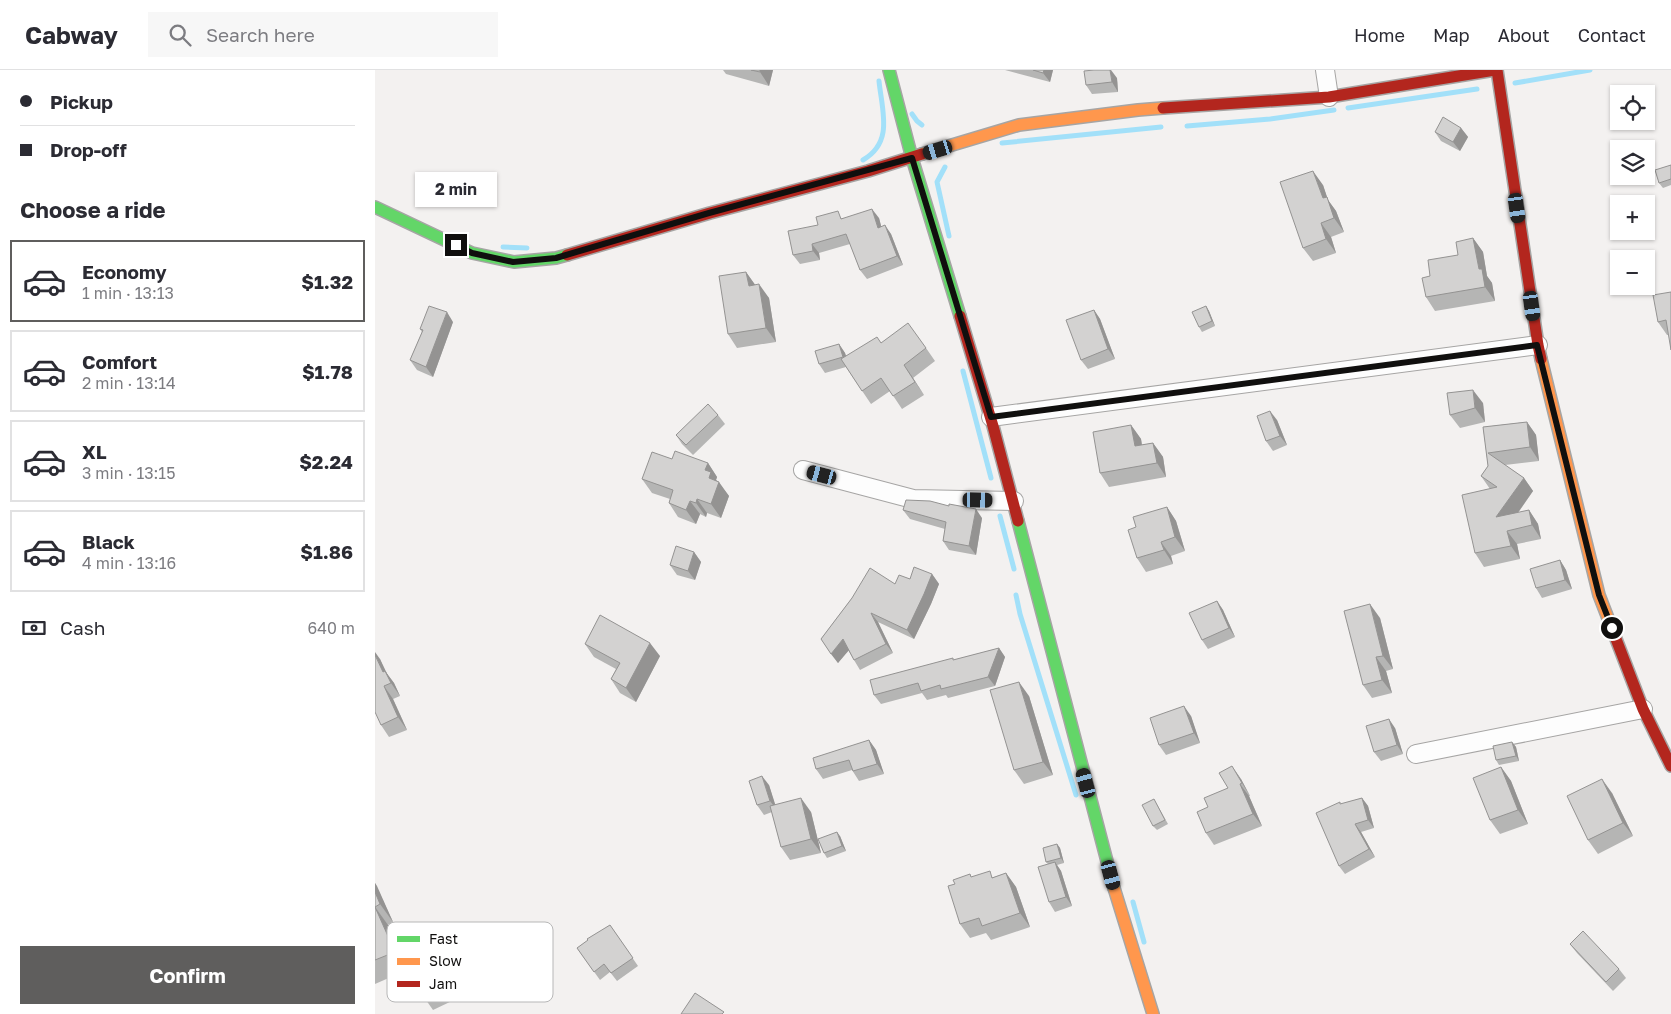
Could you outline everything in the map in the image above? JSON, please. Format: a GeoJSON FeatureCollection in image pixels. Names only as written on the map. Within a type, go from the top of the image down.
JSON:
{"type":"FeatureCollection","features":[{"type":"Feature","properties":{"kind":"street"},"geometry":{"type":"LineString","coordinates":[[889,70],[912,158],[991,417],[1088,792],[1121,912],[1153,1014]]}},
{"type":"Feature","properties":{"kind":"street"},"geometry":{"type":"LineString","coordinates":[[1325,70],[1329,97]]}},
{"type":"Feature","properties":{"kind":"street"},"geometry":{"type":"LineString","coordinates":[[375,208],[472,253],[513,262],[556,258],[709,213],[912,158],[1019,125],[1138,110],[1329,97],[1496,70],[1537,345],[1599,595],[1643,709],[1671,766]]}},
{"type":"Feature","properties":{"kind":"street"},"geometry":{"type":"LineString","coordinates":[[991,417],[1537,345]]}},
{"type":"Feature","properties":{"kind":"street"},"geometry":{"type":"LineString","coordinates":[[803,470],[913,499],[1014,501]]}},
{"type":"Feature","properties":{"kind":"street"},"geometry":{"type":"LineString","coordinates":[[1416,754],[1643,709]]}},
{"type":"Feature","properties":{"kind":"building"},"geometry":{"type":"Polygon","coordinates":[[[1033,70],[1044,70],[1043,73],[1033,70]]]}},
{"type":"Feature","properties":{"kind":"building"},"geometry":{"type":"Polygon","coordinates":[[[1110,70],[1112,82],[1086,85],[1084,71],[1110,70]]]}},
{"type":"Feature","properties":{"kind":"building"},"geometry":{"type":"Polygon","coordinates":[[[1443,117],[1461,128],[1453,142],[1435,132],[1443,117]]]}},
{"type":"Feature","properties":{"kind":"building"},"geometry":{"type":"Polygon","coordinates":[[[1671,165],[1671,179],[1659,183],[1655,170],[1671,165]]]}},
{"type":"Feature","properties":{"kind":"building"},"geometry":{"type":"Polygon","coordinates":[[[1313,171],[1323,198],[1327,197],[1334,218],[1321,223],[1326,239],[1303,248],[1280,182],[1313,171]]]}},
{"type":"Feature","properties":{"kind":"building"},"geometry":{"type":"Polygon","coordinates":[[[872,209],[878,228],[885,225],[897,256],[860,270],[846,234],[812,244],[813,251],[793,255],[788,231],[818,225],[816,217],[838,211],[841,219],[872,209]]]}},
{"type":"Feature","properties":{"kind":"building"},"geometry":{"type":"Polygon","coordinates":[[[1473,238],[1479,269],[1482,269],[1485,287],[1426,297],[1422,278],[1430,276],[1428,260],[1458,255],[1456,242],[1473,238]]]}},
{"type":"Feature","properties":{"kind":"building"},"geometry":{"type":"Polygon","coordinates":[[[746,272],[749,286],[759,284],[766,328],[728,334],[719,276],[746,272]]]}},
{"type":"Feature","properties":{"kind":"building"},"geometry":{"type":"Polygon","coordinates":[[[1671,292],[1671,350],[1666,320],[1658,322],[1653,295],[1671,292]]]}},
{"type":"Feature","properties":{"kind":"building"},"geometry":{"type":"Polygon","coordinates":[[[429,306],[447,312],[426,367],[410,360],[423,330],[420,329],[429,306]]]}},
{"type":"Feature","properties":{"kind":"building"},"geometry":{"type":"Polygon","coordinates":[[[1206,306],[1212,321],[1199,327],[1192,312],[1206,306]]]}},
{"type":"Feature","properties":{"kind":"building"},"geometry":{"type":"Polygon","coordinates":[[[1094,310],[1108,349],[1081,360],[1066,320],[1094,310]]]}},
{"type":"Feature","properties":{"kind":"building"},"geometry":{"type":"Polygon","coordinates":[[[908,323],[926,348],[904,365],[915,382],[893,396],[881,378],[862,391],[841,359],[877,337],[881,343],[908,323]]]}},
{"type":"Feature","properties":{"kind":"building"},"geometry":{"type":"Polygon","coordinates":[[[839,344],[843,357],[819,364],[815,351],[839,344]]]}},
{"type":"Feature","properties":{"kind":"building"},"geometry":{"type":"Polygon","coordinates":[[[1473,390],[1475,408],[1450,415],[1447,393],[1473,390]]]}},
{"type":"Feature","properties":{"kind":"building"},"geometry":{"type":"Polygon","coordinates":[[[708,404],[718,415],[686,445],[676,435],[708,404]]]}},
{"type":"Feature","properties":{"kind":"building"},"geometry":{"type":"Polygon","coordinates":[[[1270,411],[1280,436],[1266,441],[1257,416],[1270,411]]]}},
{"type":"Feature","properties":{"kind":"building"},"geometry":{"type":"Polygon","coordinates":[[[1527,422],[1530,447],[1488,453],[1524,478],[1496,517],[1529,510],[1532,525],[1507,531],[1511,546],[1475,553],[1462,495],[1497,487],[1481,476],[1488,466],[1483,427],[1527,422]]]}},
{"type":"Feature","properties":{"kind":"building"},"geometry":{"type":"Polygon","coordinates":[[[1131,425],[1135,446],[1153,443],[1157,463],[1100,473],[1093,432],[1131,425]]]}},
{"type":"Feature","properties":{"kind":"building"},"geometry":{"type":"Polygon","coordinates":[[[675,451],[708,463],[705,470],[711,472],[709,478],[719,482],[711,504],[697,499],[696,503],[690,501],[686,510],[669,503],[673,490],[642,479],[652,452],[672,459],[675,451]]]}},
{"type":"Feature","properties":{"kind":"building"},"geometry":{"type":"Polygon","coordinates":[[[906,500],[930,501],[949,506],[949,504],[976,509],[969,546],[943,541],[946,522],[903,510],[906,500]]]}},
{"type":"Feature","properties":{"kind":"building"},"geometry":{"type":"Polygon","coordinates":[[[1167,507],[1175,537],[1161,542],[1164,550],[1137,558],[1128,530],[1136,527],[1133,517],[1167,507]]]}},
{"type":"Feature","properties":{"kind":"building"},"geometry":{"type":"Polygon","coordinates":[[[676,546],[694,552],[688,571],[670,565],[676,546]]]}},
{"type":"Feature","properties":{"kind":"building"},"geometry":{"type":"Polygon","coordinates":[[[1560,560],[1565,580],[1536,588],[1530,569],[1560,560]]]}},
{"type":"Feature","properties":{"kind":"building"},"geometry":{"type":"Polygon","coordinates":[[[914,567],[932,574],[907,630],[871,613],[886,644],[854,660],[843,639],[831,654],[821,639],[852,598],[870,568],[895,584],[899,575],[910,579],[914,567]]]}},
{"type":"Feature","properties":{"kind":"building"},"geometry":{"type":"Polygon","coordinates":[[[1217,601],[1229,628],[1202,640],[1189,613],[1217,601]]]}},
{"type":"Feature","properties":{"kind":"building"},"geometry":{"type":"Polygon","coordinates":[[[1370,604],[1383,656],[1376,657],[1382,680],[1363,685],[1344,611],[1370,604]]]}},
{"type":"Feature","properties":{"kind":"building"},"geometry":{"type":"Polygon","coordinates":[[[600,615],[650,643],[626,688],[611,679],[620,663],[585,644],[600,615]]]}},
{"type":"Feature","properties":{"kind":"building"},"geometry":{"type":"Polygon","coordinates":[[[999,648],[988,677],[941,689],[940,685],[921,691],[918,683],[874,695],[870,680],[999,648]]]}},
{"type":"Feature","properties":{"kind":"building"},"geometry":{"type":"Polygon","coordinates":[[[375,655],[391,683],[384,686],[398,717],[381,725],[375,712],[375,655]]]}},
{"type":"Feature","properties":{"kind":"building"},"geometry":{"type":"Polygon","coordinates":[[[1019,682],[1043,762],[1014,770],[990,690],[1019,682]]]}},
{"type":"Feature","properties":{"kind":"building"},"geometry":{"type":"Polygon","coordinates":[[[1184,706],[1194,733],[1159,745],[1150,718],[1184,706]]]}},
{"type":"Feature","properties":{"kind":"building"},"geometry":{"type":"Polygon","coordinates":[[[1389,719],[1397,745],[1374,752],[1366,726],[1389,719]]]}},
{"type":"Feature","properties":{"kind":"building"},"geometry":{"type":"Polygon","coordinates":[[[869,740],[877,764],[853,771],[849,760],[816,769],[813,758],[869,740]]]}},
{"type":"Feature","properties":{"kind":"building"},"geometry":{"type":"Polygon","coordinates":[[[1512,742],[1516,756],[1496,760],[1493,746],[1512,742]]]}},
{"type":"Feature","properties":{"kind":"building"},"geometry":{"type":"Polygon","coordinates":[[[1232,766],[1242,783],[1240,784],[1253,814],[1206,833],[1197,812],[1208,807],[1204,798],[1228,788],[1219,773],[1232,766]]]}},
{"type":"Feature","properties":{"kind":"building"},"geometry":{"type":"Polygon","coordinates":[[[1501,767],[1518,810],[1490,820],[1473,778],[1501,767]]]}},
{"type":"Feature","properties":{"kind":"building"},"geometry":{"type":"Polygon","coordinates":[[[762,776],[770,801],[757,805],[749,781],[762,776]]]}},
{"type":"Feature","properties":{"kind":"building"},"geometry":{"type":"Polygon","coordinates":[[[1602,779],[1623,823],[1588,840],[1567,796],[1602,779]]]}},
{"type":"Feature","properties":{"kind":"building"},"geometry":{"type":"Polygon","coordinates":[[[801,798],[811,839],[781,847],[770,806],[801,798]]]}},
{"type":"Feature","properties":{"kind":"building"},"geometry":{"type":"Polygon","coordinates":[[[1362,798],[1368,820],[1355,824],[1369,849],[1339,866],[1316,813],[1340,802],[1340,804],[1362,798]]]}},
{"type":"Feature","properties":{"kind":"building"},"geometry":{"type":"Polygon","coordinates":[[[1154,799],[1165,820],[1153,826],[1142,805],[1154,799]]]}},
{"type":"Feature","properties":{"kind":"building"},"geometry":{"type":"Polygon","coordinates":[[[837,832],[842,846],[824,853],[818,839],[837,832]]]}},
{"type":"Feature","properties":{"kind":"building"},"geometry":{"type":"Polygon","coordinates":[[[1057,844],[1061,858],[1046,862],[1043,848],[1057,844]]]}},
{"type":"Feature","properties":{"kind":"building"},"geometry":{"type":"Polygon","coordinates":[[[1055,862],[1066,897],[1049,902],[1038,867],[1055,862]]]}},
{"type":"Feature","properties":{"kind":"building"},"geometry":{"type":"Polygon","coordinates":[[[990,871],[992,878],[1006,873],[1020,913],[982,926],[979,918],[960,924],[948,886],[955,884],[953,880],[970,874],[971,877],[990,871]]]}},
{"type":"Feature","properties":{"kind":"building"},"geometry":{"type":"Polygon","coordinates":[[[375,892],[380,904],[375,907],[375,892]]]}},
{"type":"Feature","properties":{"kind":"building"},"geometry":{"type":"Polygon","coordinates":[[[375,907],[387,934],[387,955],[375,960],[375,907]]]}},
{"type":"Feature","properties":{"kind":"building"},"geometry":{"type":"Polygon","coordinates":[[[610,925],[633,958],[611,973],[604,964],[594,972],[577,948],[587,939],[610,925]]]}},
{"type":"Feature","properties":{"kind":"building"},"geometry":{"type":"Polygon","coordinates":[[[1583,931],[1619,969],[1606,982],[1570,944],[1583,931]]]}},
{"type":"Feature","properties":{"kind":"building"},"geometry":{"type":"Polygon","coordinates":[[[695,993],[724,1012],[722,1014],[681,1014],[695,993]]]}},
{"type":"Feature","properties":{"kind":"waterway"},"geometry":{"type":"LineString","coordinates":[[1515,83],[1590,70]]}},
{"type":"Feature","properties":{"kind":"waterway"},"geometry":{"type":"LineString","coordinates":[[863,160],[873,153],[882,135],[884,125],[879,81]]}},
{"type":"Feature","properties":{"kind":"waterway"},"geometry":{"type":"LineString","coordinates":[[1348,108],[1477,89]]}},
{"type":"Feature","properties":{"kind":"waterway"},"geometry":{"type":"LineString","coordinates":[[1187,126],[1270,119],[1334,110]]}},
{"type":"Feature","properties":{"kind":"waterway"},"geometry":{"type":"LineString","coordinates":[[912,114],[922,125]]}},
{"type":"Feature","properties":{"kind":"waterway"},"geometry":{"type":"LineString","coordinates":[[1002,143],[1161,127]]}},
{"type":"Feature","properties":{"kind":"waterway"},"geometry":{"type":"LineString","coordinates":[[945,167],[937,182],[949,236]]}},
{"type":"Feature","properties":{"kind":"waterway"},"geometry":{"type":"LineString","coordinates":[[503,247],[527,248]]}},
{"type":"Feature","properties":{"kind":"waterway"},"geometry":{"type":"LineString","coordinates":[[963,371],[991,478]]}},
{"type":"Feature","properties":{"kind":"waterway"},"geometry":{"type":"LineString","coordinates":[[1000,516],[1014,569]]}},
{"type":"Feature","properties":{"kind":"waterway"},"geometry":{"type":"LineString","coordinates":[[1016,595],[1020,614],[1076,795]]}},
{"type":"Feature","properties":{"kind":"waterway"},"geometry":{"type":"LineString","coordinates":[[1133,902],[1144,942]]}},
{"type":"Feature","properties":{"kind":"traffic: fast"},"geometry":{"type":"LineString","coordinates":[[889,70],[912,158],[960,316]]}},
{"type":"Feature","properties":{"kind":"traffic: fast"},"geometry":{"type":"LineString","coordinates":[[375,207],[472,253],[514,262],[556,258],[567,255]]}},
{"type":"Feature","properties":{"kind":"traffic: fast"},"geometry":{"type":"LineString","coordinates":[[1018,521],[1114,888]]}},
{"type":"Feature","properties":{"kind":"traffic: slow"},"geometry":{"type":"LineString","coordinates":[[922,154],[1019,125],[1163,108]]}},
{"type":"Feature","properties":{"kind":"traffic: slow"},"geometry":{"type":"LineString","coordinates":[[1541,359],[1599,595],[1611,626]]}},
{"type":"Feature","properties":{"kind":"traffic: slow"},"geometry":{"type":"LineString","coordinates":[[1114,888],[1153,1014]]}},
{"type":"Feature","properties":{"kind":"traffic: jam"},"geometry":{"type":"LineString","coordinates":[[1163,108],[1329,97],[1495,70]]}},
{"type":"Feature","properties":{"kind":"traffic: jam"},"geometry":{"type":"LineString","coordinates":[[1497,70],[1541,359]]}},
{"type":"Feature","properties":{"kind":"traffic: jam"},"geometry":{"type":"LineString","coordinates":[[567,255],[710,213],[868,171],[922,154]]}},
{"type":"Feature","properties":{"kind":"traffic: jam"},"geometry":{"type":"LineString","coordinates":[[960,316],[993,426],[1018,521]]}},
{"type":"Feature","properties":{"kind":"traffic: jam"},"geometry":{"type":"LineString","coordinates":[[1611,626],[1643,709],[1671,766]]}},
{"type":"Feature","properties":{"kind":"route"},"geometry":{"type":"LineString","coordinates":[[456,245],[472,253],[513,262],[556,258],[709,213],[912,158],[991,417],[1537,345],[1599,595],[1612,628]]}}]}
